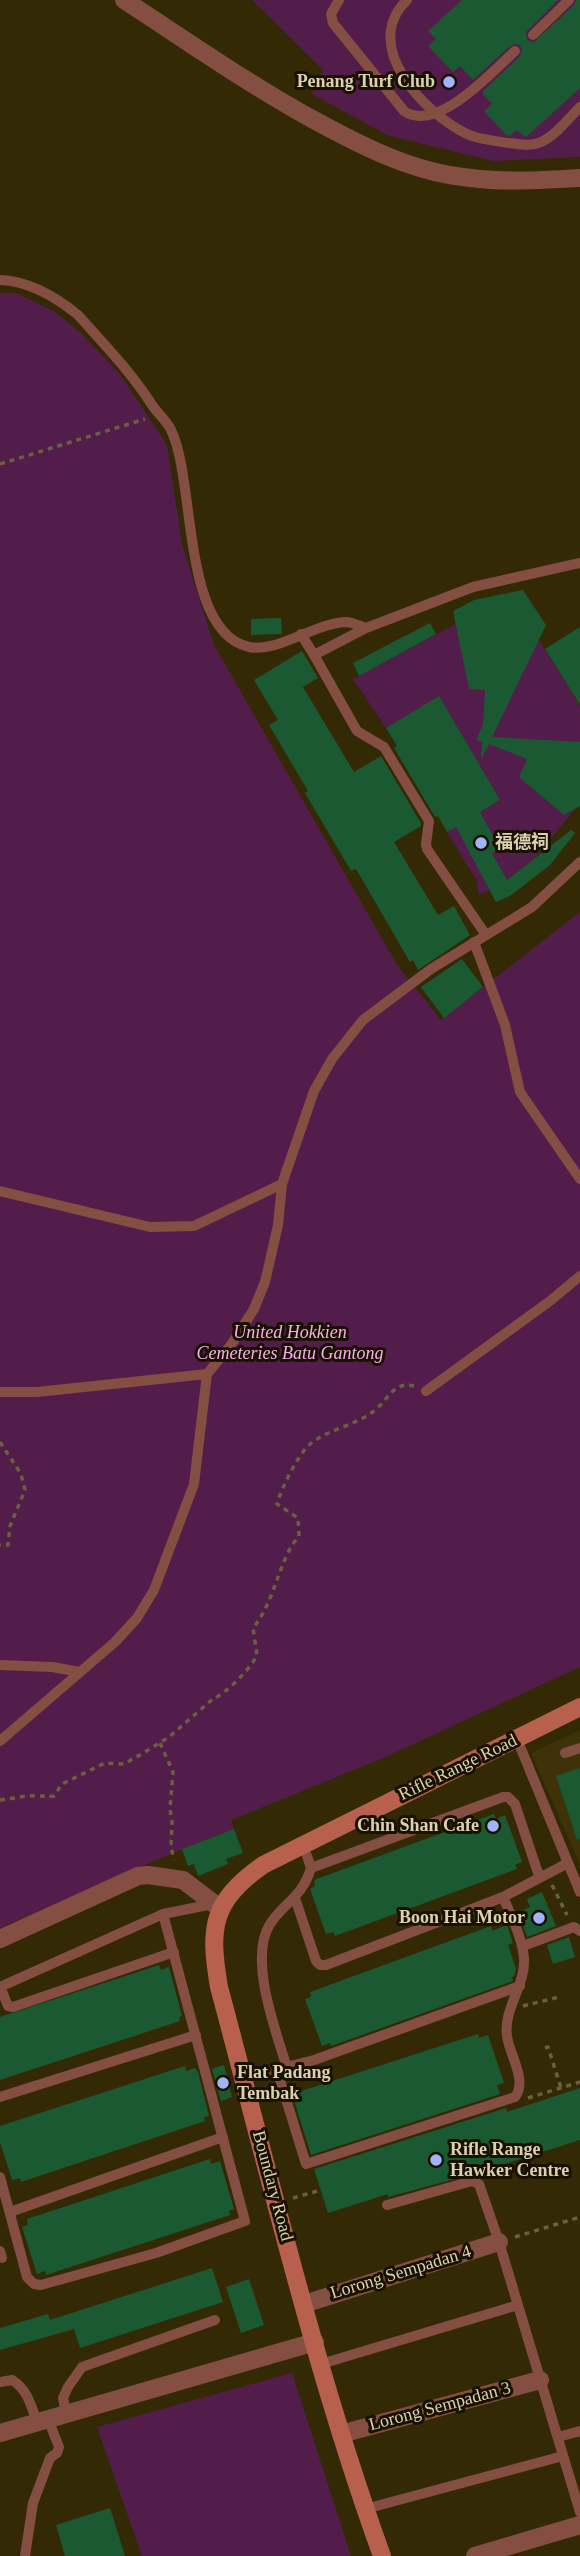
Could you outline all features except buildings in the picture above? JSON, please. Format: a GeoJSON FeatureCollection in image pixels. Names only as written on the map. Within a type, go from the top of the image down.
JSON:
{"type":"FeatureCollection","features":[{"type":"Feature","properties":{"kind":"street"},"geometry":{"type":"LineString","coordinates":[[124,0],[259,90],[395,160],[461,177],[517,181],[580,178]]}},
{"type":"Feature","properties":{"kind":"street","name":"Rifle Range Road"},"geometry":{"type":"LineString","coordinates":[[300,1845],[580,1707]]}},
{"type":"Feature","properties":{"kind":"street","name":"Boundary Road"},"geometry":{"type":"LineString","coordinates":[[300,1845],[251,1873],[217,1906],[213,1952],[219,1987],[304,2304],[341,2434],[382,2556]]}},
{"type":"Feature","properties":{"kind":"street"},"geometry":{"type":"LineString","coordinates":[[0,1939],[126,1879],[148,1875],[187,1883],[217,1906]]}},
{"type":"Feature","properties":{"kind":"street","name":"Lorong Sempadan 4"},"geometry":{"type":"LineString","coordinates":[[304,2304],[499,2242]]}},
{"type":"Feature","properties":{"kind":"street"},"geometry":{"type":"LineString","coordinates":[[0,2433],[315,2342]]}},
{"type":"Feature","properties":{"kind":"street","name":"Lorong Sempadan 3"},"geometry":{"type":"LineString","coordinates":[[341,2434],[540,2380]]}},
{"type":"Feature","properties":{"kind":"street"},"geometry":{"type":"LineString","coordinates":[[475,2556],[580,2525]]}},
{"type":"Feature","properties":{"kind":"lane"},"geometry":{"type":"LineString","coordinates":[[339,0],[331,14],[333,23],[404,111],[415,117],[437,114],[515,51]]}},
{"type":"Feature","properties":{"kind":"lane"},"geometry":{"type":"LineString","coordinates":[[407,0],[396,14],[390,28],[390,43],[396,62],[404,78],[437,114],[469,135],[530,146],[542,142],[554,133],[580,107]]}},
{"type":"Feature","properties":{"kind":"lane"},"geometry":{"type":"LineString","coordinates":[[533,35],[569,0]]}},
{"type":"Feature","properties":{"kind":"lane"},"geometry":{"type":"LineString","coordinates":[[0,280],[16,281],[66,305],[78,315],[138,384],[171,429],[178,449],[195,564],[214,616],[225,632],[237,642],[250,647],[275,643],[327,625],[348,622],[366,628]]}},
{"type":"Feature","properties":{"kind":"lane"},"geometry":{"type":"LineString","coordinates":[[314,655],[366,628],[473,587],[580,563]]}},
{"type":"Feature","properties":{"kind":"lane"},"geometry":{"type":"LineString","coordinates":[[301,634],[357,731],[384,747],[429,821],[427,849],[486,935]]}},
{"type":"Feature","properties":{"kind":"lane"},"geometry":{"type":"LineString","coordinates":[[0,1741],[115,1642],[138,1618],[154,1590],[194,1483],[206,1374],[231,1345],[254,1308],[265,1282],[278,1224],[282,1184],[314,1091],[332,1059],[363,1020],[431,970],[532,907],[580,862]]}},
{"type":"Feature","properties":{"kind":"lane"},"geometry":{"type":"LineString","coordinates":[[474,942],[505,1025],[520,1092],[580,1179]]}},
{"type":"Feature","properties":{"kind":"lane"},"geometry":{"type":"LineString","coordinates":[[0,1191],[150,1227],[194,1227],[282,1184]]}},
{"type":"Feature","properties":{"kind":"lane"},"geometry":{"type":"LineString","coordinates":[[426,1391],[580,1276]]}},
{"type":"Feature","properties":{"kind":"lane"},"geometry":{"type":"LineString","coordinates":[[0,1392],[37,1392],[206,1374]]}},
{"type":"Feature","properties":{"kind":"lane"},"geometry":{"type":"LineString","coordinates":[[0,1665],[52,1667],[80,1672]]}},
{"type":"Feature","properties":{"kind":"lane"},"geometry":{"type":"LineString","coordinates":[[517,1739],[580,1892]]}},
{"type":"Feature","properties":{"kind":"lane"},"geometry":{"type":"LineString","coordinates":[[565,1753],[580,1748]]}},
{"type":"Feature","properties":{"kind":"lane"},"geometry":{"type":"LineString","coordinates":[[312,1868],[499,1798],[508,1797],[515,1804],[539,1877]]}},
{"type":"Feature","properties":{"kind":"lane"},"geometry":{"type":"LineString","coordinates":[[300,1845],[312,1868],[307,1884],[270,1924],[262,1954],[265,1988],[306,2164],[511,2099],[518,2094],[520,2085],[506,2031],[511,2007],[520,1986],[524,1962],[523,1946],[503,1897]]}},
{"type":"Feature","properties":{"kind":"lane"},"geometry":{"type":"LineString","coordinates":[[295,1898],[316,1961],[323,1966],[503,1897],[568,1863]]}},
{"type":"Feature","properties":{"kind":"lane"},"geometry":{"type":"LineString","coordinates":[[174,1952],[13,2007],[8,2006],[0,1987],[163,1914],[217,1906]]}},
{"type":"Feature","properties":{"kind":"lane"},"geometry":{"type":"LineString","coordinates":[[0,2177],[27,2277],[34,2284],[41,2285],[156,2253],[246,2221],[163,1914]]}},
{"type":"Feature","properties":{"kind":"lane"},"geometry":{"type":"LineString","coordinates":[[523,1946],[574,1927],[580,1931]]}},
{"type":"Feature","properties":{"kind":"lane"},"geometry":{"type":"LineString","coordinates":[[243,2078],[282,2069],[520,1986]]}},
{"type":"Feature","properties":{"kind":"lane"},"geometry":{"type":"LineString","coordinates":[[0,2097],[196,2035]]}},
{"type":"Feature","properties":{"kind":"lane"},"geometry":{"type":"LineString","coordinates":[[10,2212],[223,2137]]}},
{"type":"Feature","properties":{"kind":"lane"},"geometry":{"type":"LineString","coordinates":[[387,2205],[472,2181],[480,2184],[580,2512]]}},
{"type":"Feature","properties":{"kind":"lane"},"geometry":{"type":"LineString","coordinates":[[321,2364],[518,2305]]}},
{"type":"Feature","properties":{"kind":"lane"},"geometry":{"type":"LineString","coordinates":[[66,2413],[63,2398],[82,2367],[215,2320]]}},
{"type":"Feature","properties":{"kind":"lane"},"geometry":{"type":"LineString","coordinates":[[0,2382],[12,2380],[20,2385],[59,2447],[57,2453],[50,2458],[33,2503],[24,2556]]}},
{"type":"Feature","properties":{"kind":"lane"},"geometry":{"type":"LineString","coordinates":[[558,2437],[580,2431]]}},
{"type":"Feature","properties":{"kind":"lane"},"geometry":{"type":"LineString","coordinates":[[365,2509],[563,2456]]}},
{"type":"Feature","properties":{"kind":"path"},"geometry":{"type":"LineString","coordinates":[[0,464],[159,414]]}},
{"type":"Feature","properties":{"kind":"path"},"geometry":{"type":"LineString","coordinates":[[0,1800],[34,1795],[46,1798],[54,1796],[62,1784],[105,1763],[124,1764],[160,1743],[214,1698],[220,1696],[255,1661],[257,1655],[253,1628],[261,1619],[275,1590],[288,1547],[299,1536],[298,1518],[277,1504],[296,1460],[310,1443],[374,1412],[391,1390],[410,1385],[426,1391]]}},
{"type":"Feature","properties":{"kind":"path"},"geometry":{"type":"LineString","coordinates":[[0,1442],[21,1474],[25,1490],[10,1525],[8,1545],[0,1545]]}},
{"type":"Feature","properties":{"kind":"path"},"geometry":{"type":"LineString","coordinates":[[160,1743],[173,1772],[171,1847],[177,1880]]}},
{"type":"Feature","properties":{"kind":"path"},"geometry":{"type":"LineString","coordinates":[[547,1885],[554,1887],[568,1918]]}},
{"type":"Feature","properties":{"kind":"path"},"geometry":{"type":"LineString","coordinates":[[530,2006],[559,1997]]}},
{"type":"Feature","properties":{"kind":"path"},"geometry":{"type":"LineString","coordinates":[[545,2048],[548,2047],[561,2088]]}},
{"type":"Feature","properties":{"kind":"path"},"geometry":{"type":"LineString","coordinates":[[533,2097],[580,2082]]}},
{"type":"Feature","properties":{"kind":"path"},"geometry":{"type":"LineString","coordinates":[[276,2203],[321,2190]]}},
{"type":"Feature","properties":{"kind":"path"},"geometry":{"type":"LineString","coordinates":[[499,2242],[580,2217]]}},
{"type":"Feature","properties":{"kind":"shaded area"},"geometry":{"type":"Polygon","coordinates":[[[580,1730],[580,1864],[531,1753],[580,1730]]]}},
{"type":"Feature","properties":{"kind":"green space","name":"Penang Turf Club"},"geometry":{"type":"Polygon","coordinates":[[[252,0],[580,0],[580,157],[493,161],[387,135],[312,94],[323,70],[252,0]]]}},
{"type":"Feature","properties":{"kind":"green space","name":"United Hokkien Cemeteries Batu Gantong"},"geometry":{"type":"Polygon","coordinates":[[[0,293],[17,293],[55,312],[82,334],[119,373],[167,445],[182,544],[214,645],[397,965],[441,1020],[580,912],[580,1667],[381,1759],[231,1820],[234,1829],[0,1928],[0,293]]]}},
{"type":"Feature","properties":{"kind":"green space"},"geometry":{"type":"Polygon","coordinates":[[[517,605],[580,706],[580,803],[535,858],[501,884],[479,895],[476,879],[447,832],[500,800],[439,697],[386,728],[353,679],[478,612],[517,605]]]}},
{"type":"Feature","properties":{"kind":"green space"},"geometry":{"type":"Polygon","coordinates":[[[292,2373],[351,2556],[142,2556],[97,2427],[292,2373]]]}},
{"type":"Feature","properties":{"kind":"place","name":"Penang Turf Club"},"geometry":{"type":"Point","coordinates":[449,82]}},
{"type":"Feature","properties":{"kind":"place","name":"福德祠"},"geometry":{"type":"Point","coordinates":[481,843]}},
{"type":"Feature","properties":{"kind":"place","name":"Chin Shan Cafe"},"geometry":{"type":"Point","coordinates":[493,1826]}},
{"type":"Feature","properties":{"kind":"place","name":"Boon Hai Motor"},"geometry":{"type":"Point","coordinates":[539,1918]}},
{"type":"Feature","properties":{"kind":"place","name":"Flat Padang Tembak"},"geometry":{"type":"Point","coordinates":[223,2083]}},
{"type":"Feature","properties":{"kind":"place","name":"Rifle Range Hawker Centre"},"geometry":{"type":"Point","coordinates":[436,2160]}}]}
